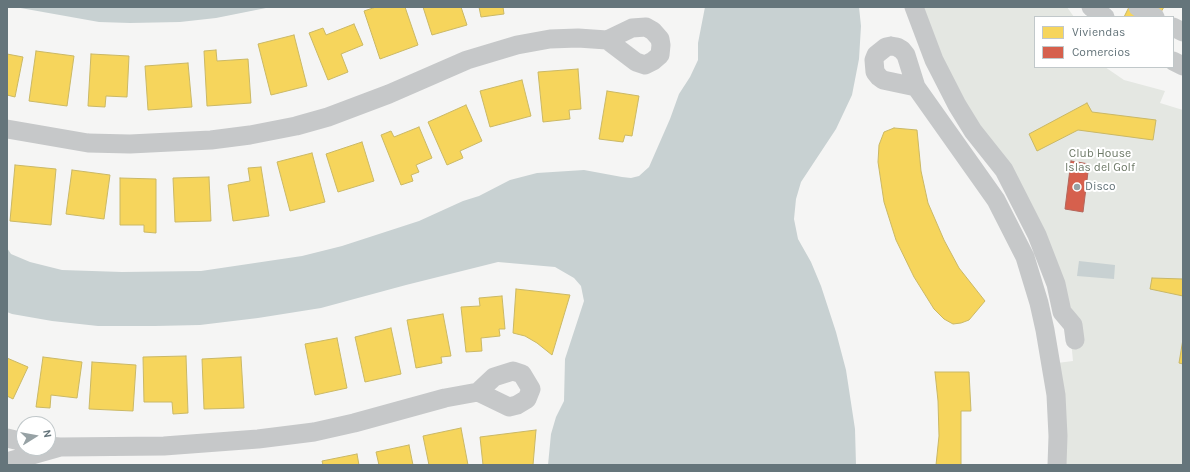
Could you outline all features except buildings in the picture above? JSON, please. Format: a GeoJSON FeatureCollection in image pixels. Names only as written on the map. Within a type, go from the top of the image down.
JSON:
{"type":"FeatureCollection","features":[{"type":"Feature","properties":{"kind":"street"},"geometry":{"type":"LineString","coordinates":[[914,7],[934,60],[957,105],[973,131],[1004,170],[1038,236],[1056,284],[1062,312],[1074,325],[1075,340]]}},
{"type":"Feature","properties":{"kind":"street"},"geometry":{"type":"LineString","coordinates":[[1091,7],[1104,16]]}},
{"type":"Feature","properties":{"kind":"street"},"geometry":{"type":"LineString","coordinates":[[1138,7],[1153,16]]}},
{"type":"Feature","properties":{"kind":"street"},"geometry":{"type":"LineString","coordinates":[[1174,28],[1183,32]]}},
{"type":"Feature","properties":{"kind":"street"},"geometry":{"type":"LineString","coordinates":[[7,129],[88,143],[130,144],[175,142],[250,135],[296,126],[328,117],[389,94],[467,60],[517,45],[550,39],[578,38],[607,40]]}},
{"type":"Feature","properties":{"kind":"street"},"geometry":{"type":"LineString","coordinates":[[1174,62],[1183,66]]}},
{"type":"Feature","properties":{"kind":"street"},"geometry":{"type":"LineString","coordinates":[[916,87],[996,200],[1025,257],[1039,303],[1056,395],[1058,436],[1057,465]]}},
{"type":"Feature","properties":{"kind":"street"},"geometry":{"type":"LineString","coordinates":[[56,447],[164,446],[258,439],[314,432],[354,423],[445,398],[478,392]]}},
{"type":"Feature","properties":{"kind":"street"},"geometry":{"type":"LineString","coordinates":[[7,462],[26,456]]}},
{"type":"Feature","properties":{"kind":"green space","name":"Club House Islas del Golf"},"geometry":{"type":"Polygon","coordinates":[[[919,7],[1067,7],[1073,16],[1034,16],[1034,68],[1106,68],[1124,80],[1165,91],[1160,103],[1183,110],[1183,465],[1063,465],[1057,363],[1073,361],[1068,309],[960,99],[919,7]]]}},
{"type":"Feature","properties":{"kind":"shaded area"},"geometry":{"type":"Polygon","coordinates":[[[15,7],[271,7],[216,18],[180,22],[130,23],[99,22],[15,7]]]}},
{"type":"Feature","properties":{"kind":"shaded area"},"geometry":{"type":"Polygon","coordinates":[[[705,7],[859,7],[861,26],[859,59],[852,95],[836,129],[801,182],[796,199],[794,219],[798,239],[811,262],[821,286],[836,332],[846,370],[855,429],[856,465],[548,465],[551,434],[556,417],[564,401],[565,359],[584,301],[581,286],[574,278],[555,267],[498,262],[321,308],[200,325],[98,326],[52,321],[7,312],[7,248],[11,254],[30,262],[62,270],[122,272],[201,271],[302,256],[342,246],[419,221],[463,201],[479,196],[510,180],[537,173],[584,170],[631,178],[639,176],[649,167],[679,94],[690,77],[698,60],[698,43],[705,7]]]}},
{"type":"Feature","properties":{"kind":"shaded area"},"geometry":{"type":"Polygon","coordinates":[[[1079,261],[1115,265],[1114,279],[1077,276],[1079,261]]]}},
{"type":"Feature","properties":{"kind":"place","name":"Disco"},"geometry":{"type":"Point","coordinates":[1077,187]}}]}
